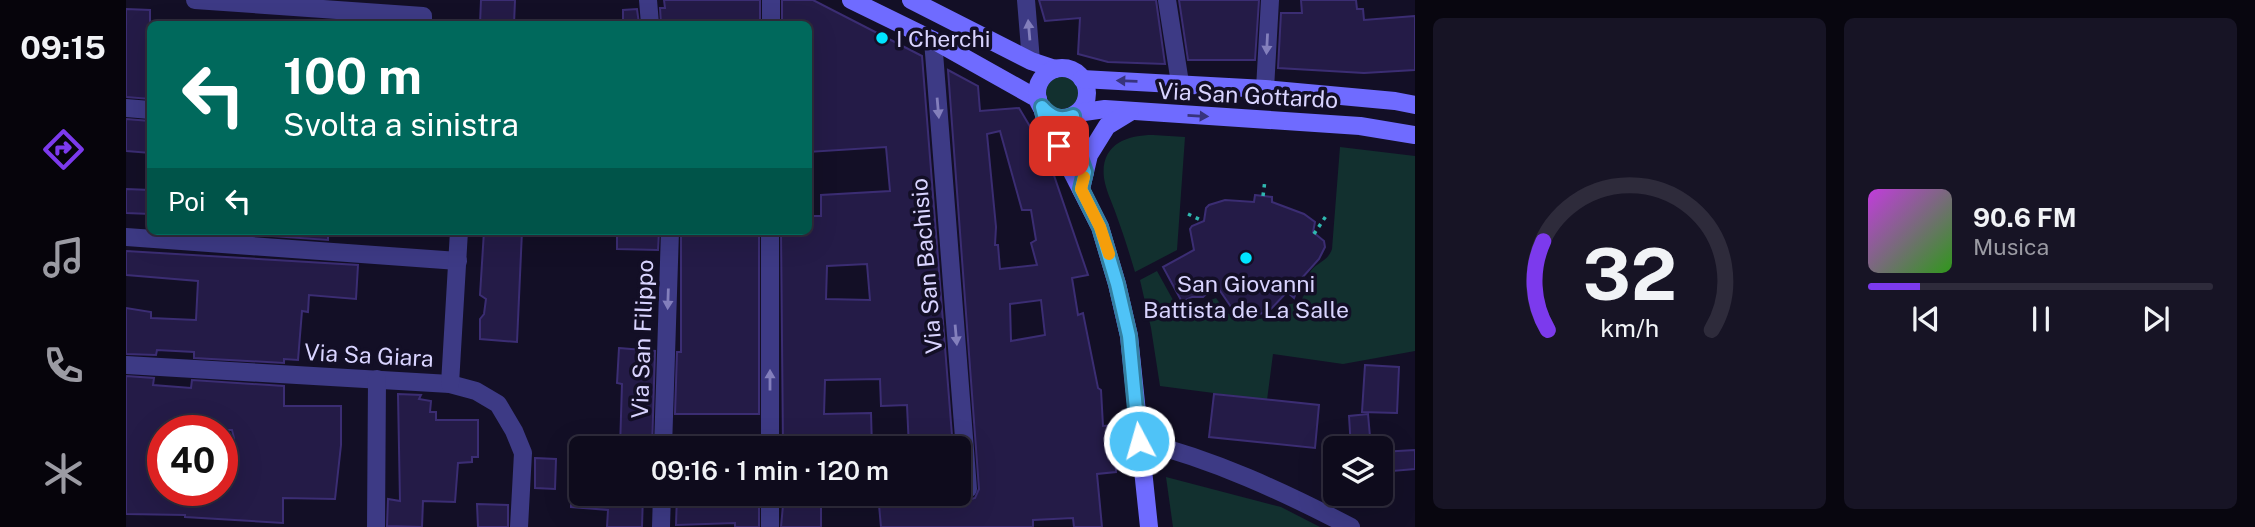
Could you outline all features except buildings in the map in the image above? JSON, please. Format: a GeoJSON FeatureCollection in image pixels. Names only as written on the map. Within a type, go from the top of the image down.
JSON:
{"type":"FeatureCollection","features":[{"type":"Feature","properties":{"kind":"main road"},"geometry":{"type":"LineString","coordinates":[[851,0],[933,40],[1040,103],[1049,114],[1058,118],[1065,119],[1075,114],[1086,101],[1087,93],[1082,79],[1072,70],[1055,69],[1031,61],[911,0]]}},
{"type":"Feature","properties":{"kind":"main road"},"geometry":{"type":"LineString","coordinates":[[1055,69],[1041,81],[1038,89],[1040,103],[1045,119],[1083,180]]}},
{"type":"Feature","properties":{"kind":"main road","name":"Via San Gottardo"},"geometry":{"type":"LineString","coordinates":[[1082,79],[1265,89],[1415,105]]}},
{"type":"Feature","properties":{"kind":"main road","name":"Via San Gottardo"},"geometry":{"type":"LineString","coordinates":[[1075,114],[1105,109],[1360,126],[1415,135]]}},
{"type":"Feature","properties":{"kind":"main road"},"geometry":{"type":"LineString","coordinates":[[1083,180],[1090,155],[1107,126],[1130,112]]}},
{"type":"Feature","properties":{"kind":"main road"},"geometry":{"type":"LineString","coordinates":[[1075,114],[1083,180],[1117,284],[1129,336],[1149,527]]}},
{"type":"Feature","properties":{"kind":"street"},"geometry":{"type":"LineString","coordinates":[[195,0],[423,16],[422,21]]}},
{"type":"Feature","properties":{"kind":"street"},"geometry":{"type":"LineString","coordinates":[[648,0],[650,21]]}},
{"type":"Feature","properties":{"kind":"street"},"geometry":{"type":"LineString","coordinates":[[771,0],[771,21]]}},
{"type":"Feature","properties":{"kind":"street"},"geometry":{"type":"LineString","coordinates":[[1026,0],[1031,61]]}},
{"type":"Feature","properties":{"kind":"street"},"geometry":{"type":"LineString","coordinates":[[1167,0],[1180,83]]}},
{"type":"Feature","properties":{"kind":"street"},"geometry":{"type":"LineString","coordinates":[[1265,89],[1270,0]]}},
{"type":"Feature","properties":{"kind":"street","name":"Via San Bachisio"},"geometry":{"type":"LineString","coordinates":[[933,40],[964,436]]}},
{"type":"Feature","properties":{"kind":"street"},"geometry":{"type":"LineString","coordinates":[[126,108],[147,110]]}},
{"type":"Feature","properties":{"kind":"street"},"geometry":{"type":"LineString","coordinates":[[450,384],[459,235]]}},
{"type":"Feature","properties":{"kind":"street","name":"Via San Filippo"},"geometry":{"type":"LineString","coordinates":[[663,436],[670,235]]}},
{"type":"Feature","properties":{"kind":"street"},"geometry":{"type":"LineString","coordinates":[[770,235],[770,436]]}},
{"type":"Feature","properties":{"kind":"street"},"geometry":{"type":"LineString","coordinates":[[126,237],[458,261]]}},
{"type":"Feature","properties":{"kind":"street","name":"Via Sa Giara"},"geometry":{"type":"LineString","coordinates":[[126,365],[450,384],[476,391],[498,404],[523,453],[519,527]]}},
{"type":"Feature","properties":{"kind":"street"},"geometry":{"type":"LineString","coordinates":[[376,527],[377,379]]}},
{"type":"Feature","properties":{"kind":"street"},"geometry":{"type":"LineString","coordinates":[[1139,441],[1184,452],[1351,527]]}},
{"type":"Feature","properties":{"kind":"street"},"geometry":{"type":"LineString","coordinates":[[770,506],[770,527]]}},
{"type":"Feature","properties":{"kind":"path"},"geometry":{"type":"LineString","coordinates":[[1264,197],[1265,180]]}},
{"type":"Feature","properties":{"kind":"path"},"geometry":{"type":"LineString","coordinates":[[1188,214],[1203,220]]}},
{"type":"Feature","properties":{"kind":"path"},"geometry":{"type":"LineString","coordinates":[[1314,234],[1326,216]]}},
{"type":"Feature","properties":{"kind":"green space"},"geometry":{"type":"Polygon","coordinates":[[[1059,69],[1079,76],[1086,90],[1081,106],[1065,119],[1049,114],[1038,89],[1047,74],[1059,69]]]}},
{"type":"Feature","properties":{"kind":"green space"},"geometry":{"type":"Polygon","coordinates":[[[1133,137],[1185,137],[1177,250],[1135,272],[1106,187],[1104,167],[1106,157],[1117,144],[1133,137]]]}},
{"type":"Feature","properties":{"kind":"green space"},"geometry":{"type":"Polygon","coordinates":[[[1340,147],[1415,156],[1415,351],[1343,364],[1273,354],[1267,400],[1160,386],[1140,280],[1157,271],[1178,309],[1183,311],[1216,298],[1227,313],[1248,321],[1270,317],[1281,306],[1300,302],[1306,291],[1309,274],[1332,249],[1340,147]]]}},
{"type":"Feature","properties":{"kind":"green space"},"geometry":{"type":"Polygon","coordinates":[[[1166,477],[1281,507],[1320,527],[1173,527],[1166,477]]]}},
{"type":"Feature","properties":{"kind":"slow traffic"},"geometry":{"type":"LineString","coordinates":[[1084,177],[1081,189],[1100,227],[1109,254]]}},
{"type":"Feature","properties":{"kind":"place","name":"I Cherchi"},"geometry":{"type":"Point","coordinates":[882,38]}},
{"type":"Feature","properties":{"kind":"place","name":"San Giovanni Battista de La Salle"},"geometry":{"type":"Point","coordinates":[1246,258]}},
{"type":"Feature","properties":{"kind":"route"},"geometry":{"type":"LineString","coordinates":[[1059,146],[1042,107],[1058,118],[1073,116],[1076,126],[1079,155],[1085,172],[1081,189],[1100,227],[1129,336],[1139,441]]}}]}
